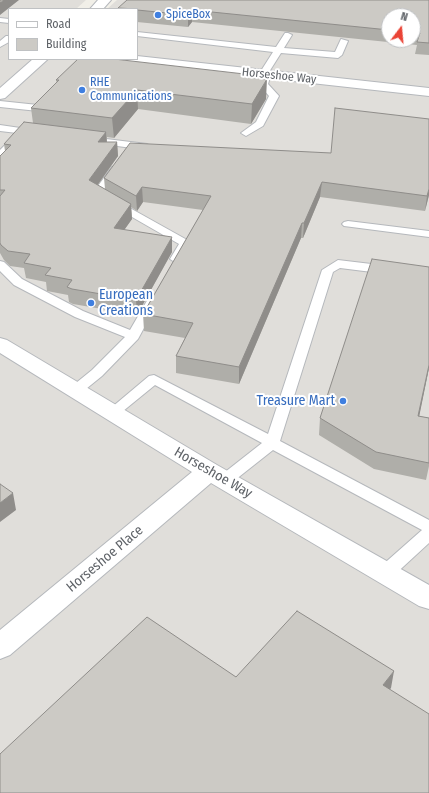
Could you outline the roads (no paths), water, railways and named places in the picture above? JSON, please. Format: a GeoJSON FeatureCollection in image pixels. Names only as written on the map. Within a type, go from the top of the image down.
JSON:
{"type":"FeatureCollection","features":[{"type":"Feature","properties":{"kind":"street"},"geometry":{"type":"LineString","coordinates":[[97,8],[105,0]]}},
{"type":"Feature","properties":{"kind":"street"},"geometry":{"type":"LineString","coordinates":[[0,95],[40,60]]}},
{"type":"Feature","properties":{"kind":"street","name":"Horseshoe Way"},"geometry":{"type":"LineString","coordinates":[[138,60],[429,92]]}},
{"type":"Feature","properties":{"kind":"street","name":"Horseshoe Way"},"geometry":{"type":"LineString","coordinates":[[1,346],[217,476],[429,598]]}},
{"type":"Feature","properties":{"kind":"street","name":"Horseshoe Place"},"geometry":{"type":"LineString","coordinates":[[0,646],[217,476]]}},
{"type":"Feature","properties":{"kind":"lane"},"geometry":{"type":"LineString","coordinates":[[138,34],[278,50],[338,55],[344,41]]}},
{"type":"Feature","properties":{"kind":"lane"},"geometry":{"type":"LineString","coordinates":[[246,133],[260,124],[274,96],[263,84],[265,74],[288,35]]}},
{"type":"Feature","properties":{"kind":"lane"},"geometry":{"type":"LineString","coordinates":[[0,45],[8,39]]}},
{"type":"Feature","properties":{"kind":"lane"},"geometry":{"type":"LineString","coordinates":[[0,104],[38,108]]}},
{"type":"Feature","properties":{"kind":"lane"},"geometry":{"type":"LineString","coordinates":[[0,128],[44,134]]}},
{"type":"Feature","properties":{"kind":"lane"},"geometry":{"type":"LineString","coordinates":[[0,156],[22,132]]}},
{"type":"Feature","properties":{"kind":"lane"},"geometry":{"type":"LineString","coordinates":[[89,140],[156,149]]}},
{"type":"Feature","properties":{"kind":"lane"},"geometry":{"type":"LineString","coordinates":[[133,146],[97,194],[185,243],[170,270]]}},
{"type":"Feature","properties":{"kind":"lane"},"geometry":{"type":"LineString","coordinates":[[348,224],[429,234]]}},
{"type":"Feature","properties":{"kind":"lane"},"geometry":{"type":"LineString","coordinates":[[217,476],[272,443],[328,270],[338,264],[398,272]]}},
{"type":"Feature","properties":{"kind":"lane"},"geometry":{"type":"LineString","coordinates":[[0,265],[18,282],[79,314],[133,336]]}},
{"type":"Feature","properties":{"kind":"lane"},"geometry":{"type":"LineString","coordinates":[[76,390],[97,373],[133,336],[159,290]]}},
{"type":"Feature","properties":{"kind":"lane"},"geometry":{"type":"LineString","coordinates":[[112,413],[154,379],[429,527]]}},
{"type":"Feature","properties":{"kind":"lane"},"geometry":{"type":"LineString","coordinates":[[385,573],[429,533]]}},
{"type":"Feature","properties":{"kind":"place","name":"SpiceBox"},"geometry":{"type":"Point","coordinates":[158,15]}},
{"type":"Feature","properties":{"kind":"place","name":"RHE Communications"},"geometry":{"type":"Point","coordinates":[82,90]}},
{"type":"Feature","properties":{"kind":"place","name":"European Creations"},"geometry":{"type":"Point","coordinates":[91,303]}},
{"type":"Feature","properties":{"kind":"place","name":"Treasure Mart"},"geometry":{"type":"Point","coordinates":[343,401]}}]}
